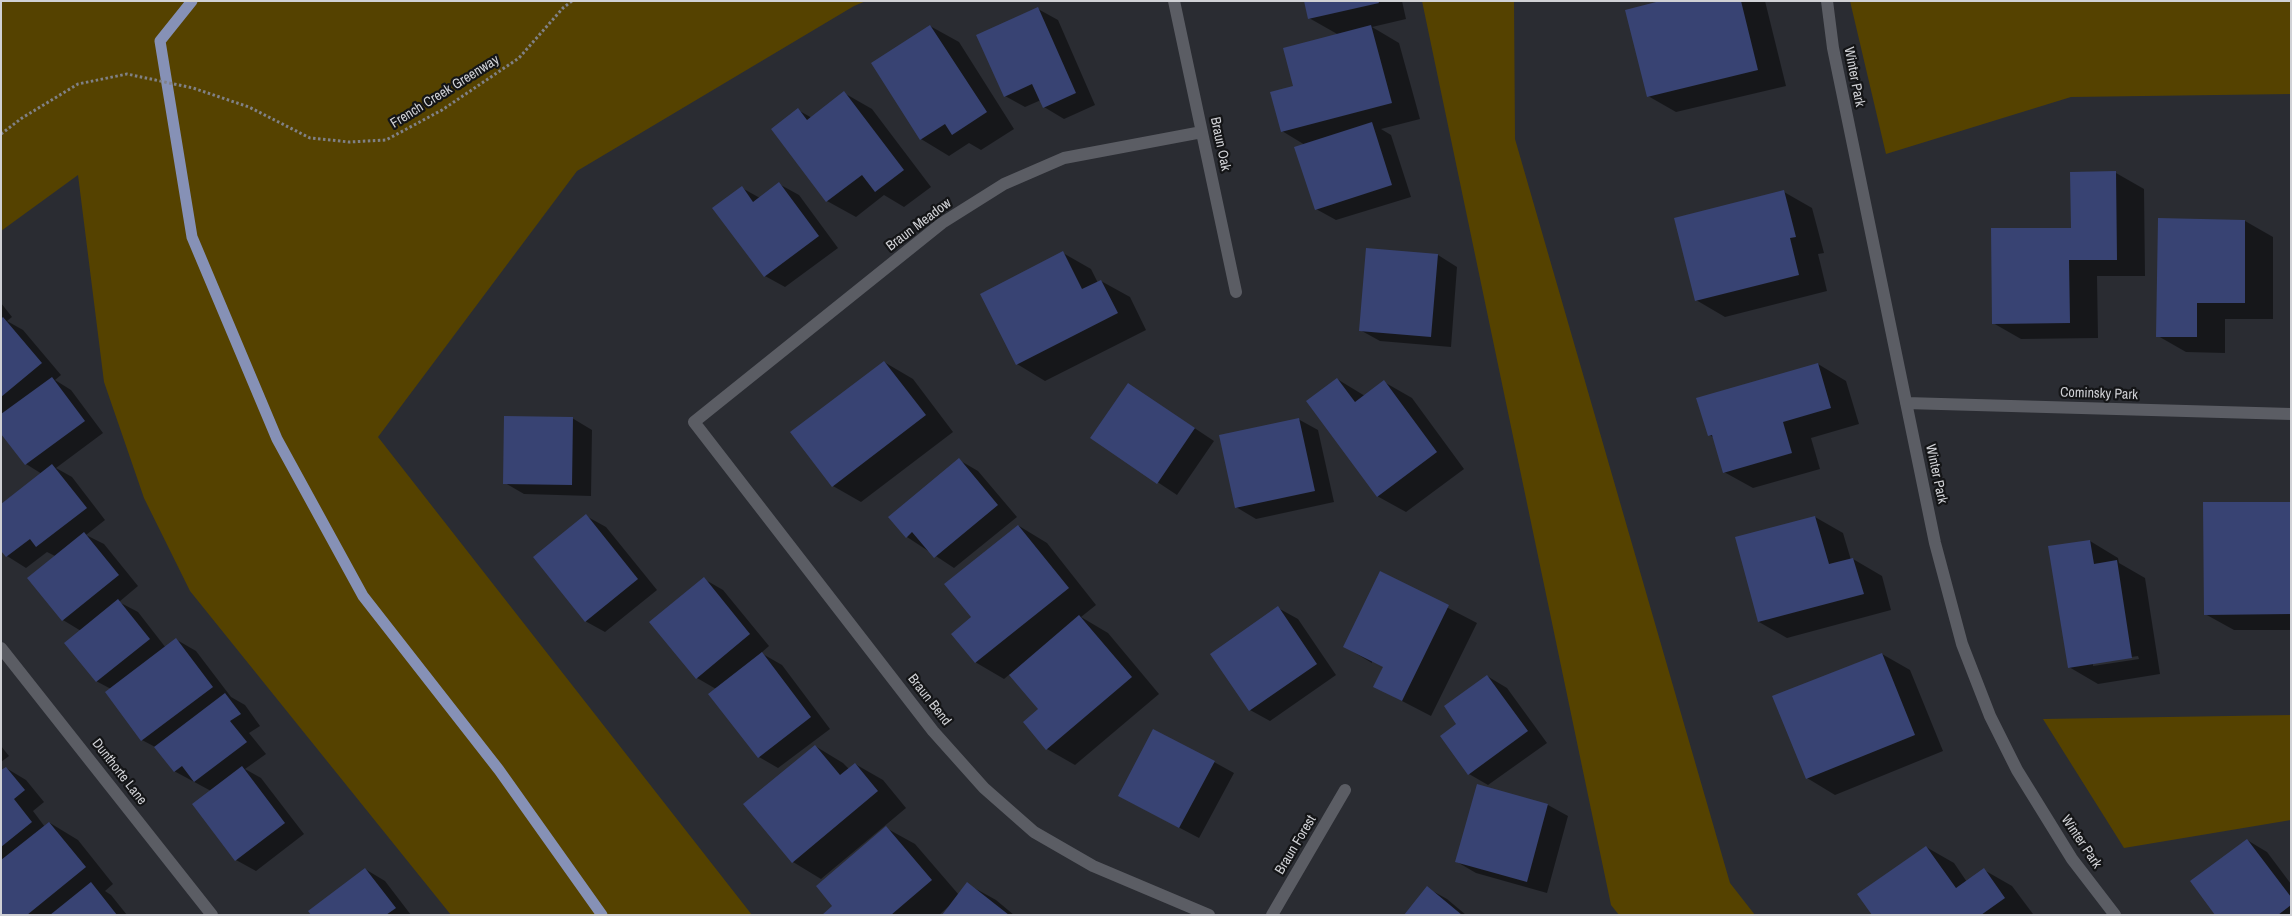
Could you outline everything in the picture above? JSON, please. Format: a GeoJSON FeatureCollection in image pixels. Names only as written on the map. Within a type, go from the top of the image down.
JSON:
{"type":"FeatureCollection","features":[{"type":"Feature","properties":{"kind":"street","name":"Braun Oak"},"geometry":{"type":"LineString","coordinates":[[1174,1],[1236,292]]}},
{"type":"Feature","properties":{"kind":"street","name":"Winter Park"},"geometry":{"type":"LineString","coordinates":[[1827,1],[1833,48],[1935,543],[1962,644],[1990,716],[2017,770],[2067,851],[2115,915]]}},
{"type":"Feature","properties":{"kind":"street","name":"Braun Meadow"},"geometry":{"type":"LineString","coordinates":[[694,422],[942,223],[1004,184],[1064,158],[1202,132]]}},
{"type":"Feature","properties":{"kind":"street","name":"Cominsky Park"},"geometry":{"type":"LineString","coordinates":[[1906,403],[2291,414]]}},
{"type":"Feature","properties":{"kind":"street","name":"Braun Bend"},"geometry":{"type":"LineString","coordinates":[[694,422],[933,731],[984,788],[1034,832],[1093,866],[1209,915]]}},
{"type":"Feature","properties":{"kind":"street","name":"Dunthorte Lane"},"geometry":{"type":"LineString","coordinates":[[1,648],[212,915]]}},
{"type":"Feature","properties":{"kind":"street","name":"Braun Forest"},"geometry":{"type":"LineString","coordinates":[[1272,915],[1345,790]]}},
{"type":"Feature","properties":{"kind":"path","name":"French Creek Greenway"},"geometry":{"type":"LineString","coordinates":[[1,134],[78,84],[127,74],[193,88],[249,106],[310,138],[349,142],[386,140],[442,110],[519,58],[563,8],[572,1]]}},
{"type":"Feature","properties":{"kind":"shaded area"},"geometry":{"type":"Polygon","coordinates":[[[1,1],[866,1],[854,6],[577,171],[378,437],[752,915],[451,915],[190,591],[144,498],[104,382],[78,175],[1,231],[1,1]]]}},
{"type":"Feature","properties":{"kind":"shaded area"},"geometry":{"type":"Polygon","coordinates":[[[1422,1],[1514,1],[1515,139],[1730,883],[1755,915],[1619,915],[1611,905],[1422,1]]]}},
{"type":"Feature","properties":{"kind":"shaded area"},"geometry":{"type":"Polygon","coordinates":[[[1850,1],[2291,1],[2291,94],[2071,97],[1886,154],[1850,1]]]}},
{"type":"Feature","properties":{"kind":"shaded area"},"geometry":{"type":"Polygon","coordinates":[[[2291,715],[2291,820],[2124,848],[2043,719],[2291,715]]]}},
{"type":"Feature","properties":{"kind":"building"},"geometry":{"type":"Polygon","coordinates":[[[1304,1],[1378,1],[1379,3],[1308,19],[1304,1]]]}},
{"type":"Feature","properties":{"kind":"building"},"geometry":{"type":"Polygon","coordinates":[[[1660,1],[1741,1],[1758,70],[1647,97],[1625,10],[1660,1]]]}},
{"type":"Feature","properties":{"kind":"building"},"geometry":{"type":"Polygon","coordinates":[[[1038,7],[1076,93],[1043,108],[1032,84],[1004,97],[976,35],[1038,7]]]}},
{"type":"Feature","properties":{"kind":"building"},"geometry":{"type":"Polygon","coordinates":[[[930,25],[987,112],[952,135],[945,124],[920,140],[871,63],[930,25]]]}},
{"type":"Feature","properties":{"kind":"building"},"geometry":{"type":"Polygon","coordinates":[[[1371,25],[1392,103],[1281,132],[1270,92],[1293,86],[1283,48],[1371,25]]]}},
{"type":"Feature","properties":{"kind":"building"},"geometry":{"type":"Polygon","coordinates":[[[844,91],[904,170],[875,192],[862,175],[826,202],[771,129],[798,108],[807,120],[844,91]]]}},
{"type":"Feature","properties":{"kind":"building"},"geometry":{"type":"Polygon","coordinates":[[[1372,122],[1392,185],[1315,210],[1294,147],[1372,122]]]}},
{"type":"Feature","properties":{"kind":"building"},"geometry":{"type":"Polygon","coordinates":[[[2116,171],[2117,260],[2069,260],[2070,323],[1992,324],[1991,228],[2071,228],[2070,172],[2116,171]]]}},
{"type":"Feature","properties":{"kind":"building"},"geometry":{"type":"Polygon","coordinates":[[[779,182],[819,236],[764,277],[712,208],[742,186],[753,202],[779,182]]]}},
{"type":"Feature","properties":{"kind":"building"},"geometry":{"type":"Polygon","coordinates":[[[1784,190],[1796,237],[1790,238],[1799,275],[1695,301],[1674,218],[1784,190]]]}},
{"type":"Feature","properties":{"kind":"building"},"geometry":{"type":"Polygon","coordinates":[[[2158,218],[2245,220],[2245,303],[2197,303],[2197,337],[2156,337],[2158,218]]]}},
{"type":"Feature","properties":{"kind":"building"},"geometry":{"type":"Polygon","coordinates":[[[1366,248],[1438,254],[1431,337],[1359,331],[1366,248]]]}},
{"type":"Feature","properties":{"kind":"building"},"geometry":{"type":"Polygon","coordinates":[[[1063,251],[1082,289],[1101,280],[1118,313],[1016,365],[980,294],[1063,251]]]}},
{"type":"Feature","properties":{"kind":"building"},"geometry":{"type":"Polygon","coordinates":[[[3,317],[42,363],[1,397],[1,319],[3,317]]]}},
{"type":"Feature","properties":{"kind":"building"},"geometry":{"type":"Polygon","coordinates":[[[884,361],[926,415],[832,487],[790,432],[884,361]]]}},
{"type":"Feature","properties":{"kind":"building"},"geometry":{"type":"Polygon","coordinates":[[[1818,363],[1831,408],[1783,422],[1792,453],[1723,473],[1712,435],[1708,436],[1696,398],[1818,363]]]}},
{"type":"Feature","properties":{"kind":"building"},"geometry":{"type":"Polygon","coordinates":[[[52,377],[85,421],[25,465],[1,434],[1,414],[52,377]]]}},
{"type":"Feature","properties":{"kind":"building"},"geometry":{"type":"Polygon","coordinates":[[[1337,378],[1355,402],[1384,380],[1437,452],[1377,497],[1306,401],[1337,378]]]}},
{"type":"Feature","properties":{"kind":"building"},"geometry":{"type":"Polygon","coordinates":[[[1128,383],[1195,428],[1157,484],[1090,438],[1128,383]]]}},
{"type":"Feature","properties":{"kind":"building"},"geometry":{"type":"Polygon","coordinates":[[[504,416],[573,417],[572,485],[503,484],[504,416]]]}},
{"type":"Feature","properties":{"kind":"building"},"geometry":{"type":"Polygon","coordinates":[[[1299,418],[1315,491],[1235,508],[1219,435],[1299,418]]]}},
{"type":"Feature","properties":{"kind":"building"},"geometry":{"type":"Polygon","coordinates":[[[959,458],[998,505],[934,558],[912,532],[906,538],[888,517],[959,458]]]}},
{"type":"Feature","properties":{"kind":"building"},"geometry":{"type":"Polygon","coordinates":[[[52,464],[87,508],[36,547],[30,539],[6,557],[1,551],[1,504],[52,464]]]}},
{"type":"Feature","properties":{"kind":"building"},"geometry":{"type":"Polygon","coordinates":[[[2203,502],[2291,502],[2291,614],[2204,615],[2203,502]]]}},
{"type":"Feature","properties":{"kind":"building"},"geometry":{"type":"Polygon","coordinates":[[[586,514],[638,579],[585,622],[533,557],[586,514]]]}},
{"type":"Feature","properties":{"kind":"building"},"geometry":{"type":"Polygon","coordinates":[[[1815,516],[1829,564],[1853,558],[1864,594],[1758,622],[1735,537],[1815,516]]]}},
{"type":"Feature","properties":{"kind":"building"},"geometry":{"type":"Polygon","coordinates":[[[1018,525],[1069,588],[975,663],[951,634],[971,617],[944,584],[1018,525]]]}},
{"type":"Feature","properties":{"kind":"building"},"geometry":{"type":"Polygon","coordinates":[[[84,532],[119,575],[62,621],[27,578],[84,532]]]}},
{"type":"Feature","properties":{"kind":"building"},"geometry":{"type":"Polygon","coordinates":[[[2090,540],[2094,564],[2117,560],[2132,658],[2068,668],[2048,546],[2090,540]]]}},
{"type":"Feature","properties":{"kind":"building"},"geometry":{"type":"Polygon","coordinates":[[[1380,571],[1449,605],[1402,701],[1373,687],[1383,667],[1343,647],[1380,571]]]}},
{"type":"Feature","properties":{"kind":"building"},"geometry":{"type":"Polygon","coordinates":[[[704,577],[750,634],[696,679],[649,622],[704,577]]]}},
{"type":"Feature","properties":{"kind":"building"},"geometry":{"type":"Polygon","coordinates":[[[118,599],[150,639],[96,682],[64,643],[118,599]]]}},
{"type":"Feature","properties":{"kind":"building"},"geometry":{"type":"Polygon","coordinates":[[[1278,606],[1317,664],[1249,711],[1210,654],[1278,606]]]}},
{"type":"Feature","properties":{"kind":"building"},"geometry":{"type":"Polygon","coordinates":[[[1079,615],[1132,677],[1046,750],[1023,722],[1038,709],[1009,675],[1079,615]]]}},
{"type":"Feature","properties":{"kind":"building"},"geometry":{"type":"Polygon","coordinates":[[[176,638],[213,687],[141,741],[105,692],[176,638]]]}},
{"type":"Feature","properties":{"kind":"building"},"geometry":{"type":"Polygon","coordinates":[[[762,652],[811,717],[758,758],[708,694],[762,652]]]}},
{"type":"Feature","properties":{"kind":"building"},"geometry":{"type":"Polygon","coordinates":[[[1882,653],[1915,735],[1806,779],[1772,696],[1882,653]]]}},
{"type":"Feature","properties":{"kind":"building"},"geometry":{"type":"Polygon","coordinates":[[[1487,675],[1528,731],[1468,775],[1440,736],[1456,724],[1444,706],[1487,675]]]}},
{"type":"Feature","properties":{"kind":"building"},"geometry":{"type":"Polygon","coordinates":[[[225,693],[241,714],[230,721],[247,742],[194,782],[182,766],[174,772],[154,747],[225,693]]]}},
{"type":"Feature","properties":{"kind":"building"},"geometry":{"type":"Polygon","coordinates":[[[1153,729],[1215,761],[1179,828],[1118,796],[1153,729]]]}},
{"type":"Feature","properties":{"kind":"building"},"geometry":{"type":"Polygon","coordinates":[[[815,745],[840,775],[855,763],[878,791],[792,863],[743,804],[815,745]]]}},
{"type":"Feature","properties":{"kind":"building"},"geometry":{"type":"Polygon","coordinates":[[[242,766],[285,823],[235,861],[192,804],[242,766]]]}},
{"type":"Feature","properties":{"kind":"building"},"geometry":{"type":"Polygon","coordinates":[[[6,767],[25,790],[14,799],[32,822],[1,847],[1,770],[6,767]]]}},
{"type":"Feature","properties":{"kind":"building"},"geometry":{"type":"Polygon","coordinates":[[[1477,784],[1548,804],[1527,882],[1455,862],[1477,784]]]}},
{"type":"Feature","properties":{"kind":"building"},"geometry":{"type":"Polygon","coordinates":[[[49,822],[86,867],[27,915],[1,915],[1,860],[49,822]]]}},
{"type":"Feature","properties":{"kind":"building"},"geometry":{"type":"Polygon","coordinates":[[[886,826],[932,880],[891,915],[822,915],[832,906],[816,886],[886,826]]]}},
{"type":"Feature","properties":{"kind":"building"},"geometry":{"type":"Polygon","coordinates":[[[2247,839],[2291,897],[2291,905],[2278,915],[2215,915],[2190,881],[2247,839]]]}},
{"type":"Feature","properties":{"kind":"building"},"geometry":{"type":"Polygon","coordinates":[[[1926,846],[1956,888],[1984,868],[2005,898],[1981,915],[1872,915],[1857,894],[1926,846]]]}},
{"type":"Feature","properties":{"kind":"building"},"geometry":{"type":"Polygon","coordinates":[[[365,868],[396,908],[386,915],[311,915],[308,911],[365,868]]]}},
{"type":"Feature","properties":{"kind":"building"},"geometry":{"type":"Polygon","coordinates":[[[91,882],[117,915],[50,915],[91,882]]]}},
{"type":"Feature","properties":{"kind":"building"},"geometry":{"type":"Polygon","coordinates":[[[967,882],[1009,915],[942,915],[967,882]]]}},
{"type":"Feature","properties":{"kind":"building"},"geometry":{"type":"Polygon","coordinates":[[[1427,886],[1462,915],[1404,915],[1427,886]]]}},
{"type":"Feature","properties":{"kind":"waterway"},"geometry":{"type":"LineString","coordinates":[[192,1],[160,41],[192,237],[277,439],[363,596],[499,770],[602,915]]}}]}
